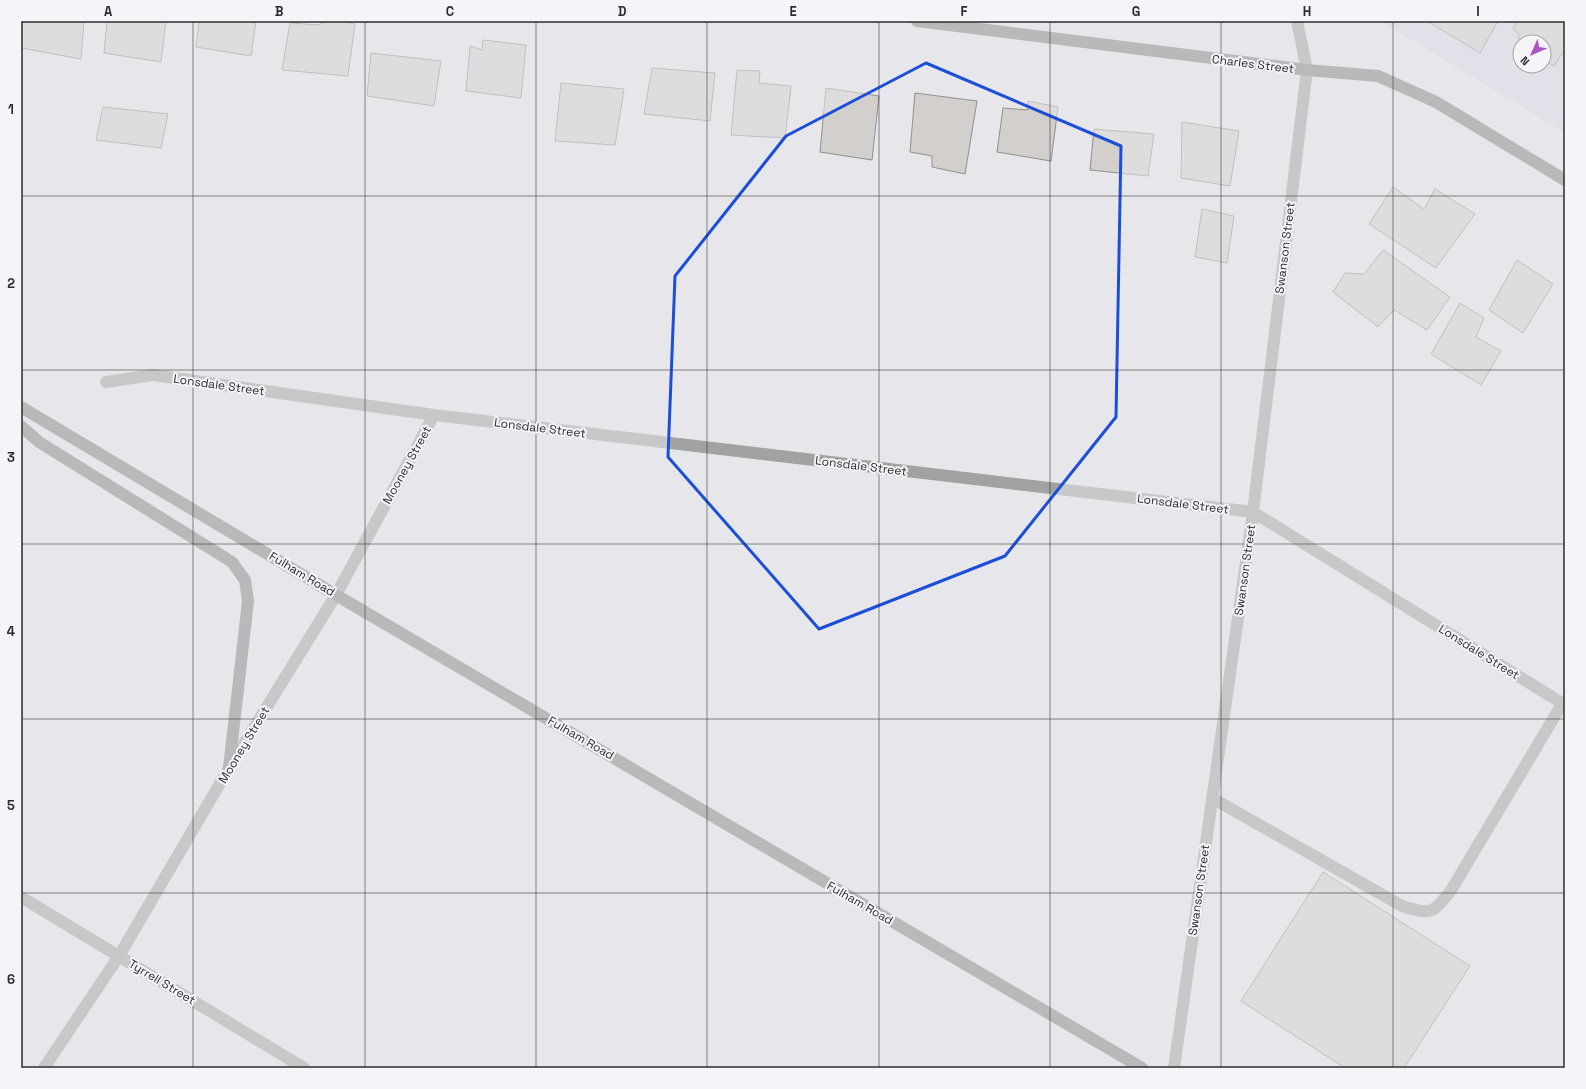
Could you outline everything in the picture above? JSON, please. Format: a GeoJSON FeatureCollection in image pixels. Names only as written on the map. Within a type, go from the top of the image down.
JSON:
{"type":"FeatureCollection","features":[{"type":"Feature","properties":{"kind":"street","name":"Charles Street"},"geometry":{"type":"LineString","coordinates":[[917,21],[1307,70],[1378,76],[1436,102],[1565,180]]}},
{"type":"Feature","properties":{"kind":"street","name":"Swanson Street"},"geometry":{"type":"LineString","coordinates":[[1174,1068],[1253,512],[1307,70],[1297,21]]}},
{"type":"Feature","properties":{"kind":"street","name":"Lonsdale Street"},"geometry":{"type":"LineString","coordinates":[[106,382],[154,375],[434,415],[1253,512],[1564,704]]}},
{"type":"Feature","properties":{"kind":"street","name":"Fulham Road"},"geometry":{"type":"LineString","coordinates":[[21,407],[336,595],[1142,1068]]}},
{"type":"Feature","properties":{"kind":"street","name":"Mooney Street"},"geometry":{"type":"LineString","coordinates":[[44,1068],[119,956],[229,768],[336,595],[434,415]]}},
{"type":"Feature","properties":{"kind":"street"},"geometry":{"type":"LineString","coordinates":[[21,426],[39,442],[232,562],[245,580],[248,601],[229,768]]}},
{"type":"Feature","properties":{"kind":"street"},"geometry":{"type":"LineString","coordinates":[[1212,798],[1402,906],[1424,912],[1436,908],[1450,892],[1564,704]]}},
{"type":"Feature","properties":{"kind":"street","name":"Tyrrell Street"},"geometry":{"type":"LineString","coordinates":[[21,897],[304,1068]]}},
{"type":"Feature","properties":{"kind":"highlighted area"},"geometry":{"type":"Polygon","coordinates":[[[926,63],[1121,146],[1116,417],[1005,556],[819,629],[668,457],[675,276],[786,136],[926,63]]]}},
{"type":"Feature","properties":{"kind":"shaded area"},"geometry":{"type":"Polygon","coordinates":[[[1380,21],[1565,21],[1565,133],[1380,21]]]}},
{"type":"Feature","properties":{"kind":"building"},"geometry":{"type":"Polygon","coordinates":[[[21,21],[84,21],[81,59],[21,48],[21,21]]]}},
{"type":"Feature","properties":{"kind":"building"},"geometry":{"type":"Polygon","coordinates":[[[107,21],[166,21],[161,62],[104,53],[107,21]]]}},
{"type":"Feature","properties":{"kind":"building"},"geometry":{"type":"Polygon","coordinates":[[[199,21],[256,21],[251,56],[196,47],[199,21]]]}},
{"type":"Feature","properties":{"kind":"building"},"geometry":{"type":"Polygon","coordinates":[[[322,21],[344,21],[355,24],[348,76],[282,70],[290,23],[320,25],[322,21]]]}},
{"type":"Feature","properties":{"kind":"building"},"geometry":{"type":"Polygon","coordinates":[[[1427,21],[1498,21],[1480,53],[1427,21]]]}},
{"type":"Feature","properties":{"kind":"building"},"geometry":{"type":"Polygon","coordinates":[[[1517,21],[1565,21],[1565,49],[1554,66],[1552,65],[1552,34],[1518,34],[1513,28],[1517,21]]]}},
{"type":"Feature","properties":{"kind":"building"},"geometry":{"type":"Polygon","coordinates":[[[483,40],[526,45],[521,98],[466,91],[470,46],[482,50],[483,40]]]}},
{"type":"Feature","properties":{"kind":"building"},"geometry":{"type":"Polygon","coordinates":[[[371,53],[441,61],[434,106],[367,96],[371,53]]]}},
{"type":"Feature","properties":{"kind":"building"},"geometry":{"type":"Polygon","coordinates":[[[652,68],[715,73],[710,121],[644,114],[652,68]]]}},
{"type":"Feature","properties":{"kind":"building"},"geometry":{"type":"Polygon","coordinates":[[[737,70],[760,71],[759,83],[791,86],[785,138],[731,135],[737,70]]]}},
{"type":"Feature","properties":{"kind":"building"},"geometry":{"type":"Polygon","coordinates":[[[561,83],[624,89],[615,145],[555,141],[561,83]]]}},
{"type":"Feature","properties":{"kind":"building"},"geometry":{"type":"Polygon","coordinates":[[[826,88],[879,96],[872,160],[820,152],[826,88]]]}},
{"type":"Feature","properties":{"kind":"building"},"geometry":{"type":"Polygon","coordinates":[[[915,93],[977,101],[965,174],[932,167],[932,156],[910,152],[915,93]]]}},
{"type":"Feature","properties":{"kind":"building"},"geometry":{"type":"Polygon","coordinates":[[[1028,101],[1058,107],[1051,161],[997,152],[1003,108],[1028,110],[1028,101]]]}},
{"type":"Feature","properties":{"kind":"building"},"geometry":{"type":"Polygon","coordinates":[[[103,107],[168,114],[161,148],[96,140],[103,107]]]}},
{"type":"Feature","properties":{"kind":"building"},"geometry":{"type":"Polygon","coordinates":[[[1182,122],[1239,131],[1230,186],[1181,178],[1182,122]]]}},
{"type":"Feature","properties":{"kind":"building"},"geometry":{"type":"Polygon","coordinates":[[[1094,129],[1154,134],[1148,176],[1090,170],[1094,129]]]}},
{"type":"Feature","properties":{"kind":"building"},"geometry":{"type":"Polygon","coordinates":[[[1393,187],[1424,209],[1435,189],[1475,214],[1436,268],[1369,224],[1393,187]]]}},
{"type":"Feature","properties":{"kind":"building"},"geometry":{"type":"Polygon","coordinates":[[[1202,209],[1234,216],[1227,263],[1195,257],[1202,209]]]}},
{"type":"Feature","properties":{"kind":"building"},"geometry":{"type":"Polygon","coordinates":[[[1383,250],[1450,297],[1427,330],[1394,310],[1378,327],[1333,292],[1345,273],[1364,274],[1383,250]]]}},
{"type":"Feature","properties":{"kind":"building"},"geometry":{"type":"Polygon","coordinates":[[[1517,260],[1553,284],[1523,333],[1489,310],[1517,260]]]}},
{"type":"Feature","properties":{"kind":"building"},"geometry":{"type":"Polygon","coordinates":[[[1460,303],[1484,318],[1476,337],[1501,351],[1481,385],[1431,354],[1460,303]]]}},
{"type":"Feature","properties":{"kind":"building"},"geometry":{"type":"Polygon","coordinates":[[[1323,872],[1470,966],[1404,1068],[1345,1068],[1241,1001],[1323,872]]]}}]}
